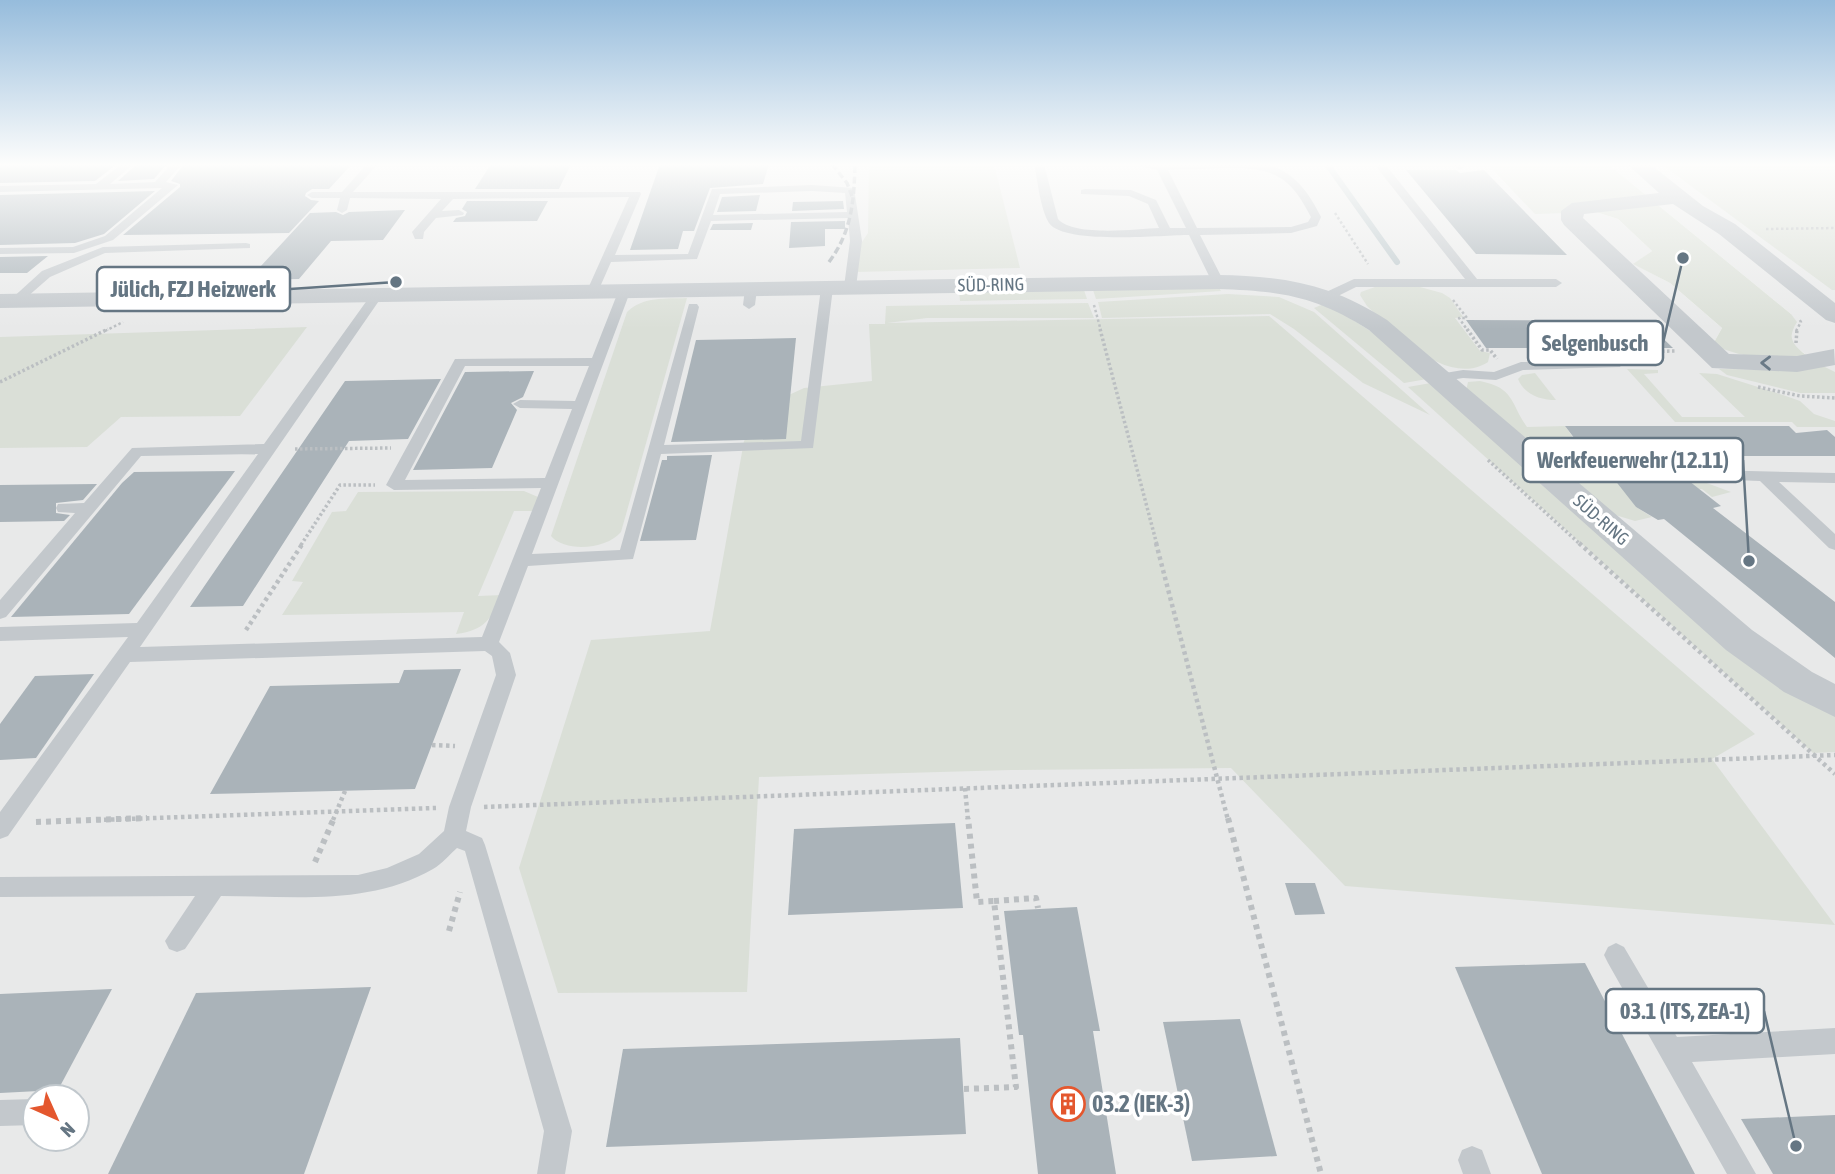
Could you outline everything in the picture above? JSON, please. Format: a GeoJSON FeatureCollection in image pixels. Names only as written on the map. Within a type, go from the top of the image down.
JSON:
{"type":"FeatureCollection","features":[{"type":"Feature","properties":{"kind":"street"},"geometry":{"type":"LineString","coordinates":[[1572,219],[1722,362],[1797,364],[1831,347],[1700,219]]}},
{"type":"Feature","properties":{"kind":"street"},"geometry":{"type":"LineString","coordinates":[[1710,219],[1727,229],[1835,315]]}},
{"type":"Feature","properties":{"kind":"street","name":"SÜD-RING"},"geometry":{"type":"LineString","coordinates":[[7,301],[624,292],[750,297],[839,288],[1218,282],[1272,283],[1299,287],[1328,296],[1378,325],[1739,640],[1798,682],[1835,702]]}},
{"type":"Feature","properties":{"kind":"lane"},"geometry":{"type":"LineString","coordinates":[[0,251],[74,250],[109,238],[132,219]]}},
{"type":"Feature","properties":{"kind":"lane"},"geometry":{"type":"LineString","coordinates":[[419,237],[418,232],[430,219]]}},
{"type":"Feature","properties":{"kind":"lane"},"geometry":{"type":"LineString","coordinates":[[592,293],[625,219]]}},
{"type":"Feature","properties":{"kind":"lane"},"geometry":{"type":"LineString","coordinates":[[608,259],[693,257],[706,219]]}},
{"type":"Feature","properties":{"kind":"lane"},"geometry":{"type":"LineString","coordinates":[[654,450],[808,445],[839,288],[856,241],[853,219]]}},
{"type":"Feature","properties":{"kind":"lane"},"geometry":{"type":"LineString","coordinates":[[1053,219],[1058,226],[1068,231],[1095,235],[1166,231],[1291,230],[1313,224],[1316,219]]}},
{"type":"Feature","properties":{"kind":"lane"},"geometry":{"type":"LineString","coordinates":[[1160,219],[1166,231]]}},
{"type":"Feature","properties":{"kind":"lane"},"geometry":{"type":"LineString","coordinates":[[1185,219],[1218,282]]}},
{"type":"Feature","properties":{"kind":"lane"},"geometry":{"type":"LineString","coordinates":[[1423,219],[1474,283]]}},
{"type":"Feature","properties":{"kind":"lane"},"geometry":{"type":"LineString","coordinates":[[7,301],[46,274],[103,250],[246,246]]}},
{"type":"Feature","properties":{"kind":"lane"},"geometry":{"type":"LineString","coordinates":[[1328,296],[1354,283],[1556,283]]}},
{"type":"Feature","properties":{"kind":"lane"},"geometry":{"type":"LineString","coordinates":[[489,644],[624,292]]}},
{"type":"Feature","properties":{"kind":"lane"},"geometry":{"type":"LineString","coordinates":[[2,826],[143,630],[377,295]]}},
{"type":"Feature","properties":{"kind":"lane"},"geometry":{"type":"LineString","coordinates":[[521,560],[627,555],[693,307]]}},
{"type":"Feature","properties":{"kind":"lane"},"geometry":{"type":"LineString","coordinates":[[550,483],[394,485],[460,362],[597,362]]}},
{"type":"Feature","properties":{"kind":"lane"},"geometry":{"type":"LineString","coordinates":[[1438,378],[1464,374],[1496,376],[1521,366],[1615,364]]}},
{"type":"Feature","properties":{"kind":"lane"},"geometry":{"type":"LineString","coordinates":[[520,404],[580,405]]}},
{"type":"Feature","properties":{"kind":"lane"},"geometry":{"type":"LineString","coordinates":[[0,612],[137,450],[270,449]]}},
{"type":"Feature","properties":{"kind":"lane"},"geometry":{"type":"LineString","coordinates":[[1623,473],[1835,478]]}},
{"type":"Feature","properties":{"kind":"lane"},"geometry":{"type":"LineString","coordinates":[[1763,476],[1835,544]]}},
{"type":"Feature","properties":{"kind":"lane"},"geometry":{"type":"LineString","coordinates":[[91,479],[113,479]]}},
{"type":"Feature","properties":{"kind":"lane"},"geometry":{"type":"LineString","coordinates":[[64,508],[88,508]]}},
{"type":"Feature","properties":{"kind":"lane"},"geometry":{"type":"LineString","coordinates":[[0,634],[143,630]]}},
{"type":"Feature","properties":{"kind":"lane"},"geometry":{"type":"LineString","coordinates":[[0,887],[358,885],[390,878],[426,861],[454,836],[460,807],[506,676],[501,653],[489,644],[125,654]]}},
{"type":"Feature","properties":{"kind":"lane"},"geometry":{"type":"LineString","coordinates":[[454,836],[474,845],[558,1130],[551,1174]]}},
{"type":"Feature","properties":{"kind":"lane"},"geometry":{"type":"LineString","coordinates":[[177,941],[216,885]]}},
{"type":"Feature","properties":{"kind":"lane"},"geometry":{"type":"LineString","coordinates":[[1616,955],[1742,1174]]}},
{"type":"Feature","properties":{"kind":"lane"},"geometry":{"type":"LineString","coordinates":[[1670,1050],[1835,1041]]}},
{"type":"Feature","properties":{"kind":"lane"},"geometry":{"type":"LineString","coordinates":[[0,1113],[21,1112]]}},
{"type":"Feature","properties":{"kind":"path"},"geometry":{"type":"LineString","coordinates":[[1339,219],[1379,283]]}},
{"type":"Feature","properties":{"kind":"path"},"geometry":{"type":"LineString","coordinates":[[1760,229],[1835,228]]}},
{"type":"Feature","properties":{"kind":"path"},"geometry":{"type":"LineString","coordinates":[[1438,283],[1467,318],[1459,318],[1482,350],[1490,350],[1499,361],[1496,376]]}},
{"type":"Feature","properties":{"kind":"path"},"geometry":{"type":"LineString","coordinates":[[1104,300],[1093,300],[1321,1174]]}},
{"type":"Feature","properties":{"kind":"path"},"geometry":{"type":"LineString","coordinates":[[1795,314],[1801,322],[1795,333],[1796,343],[1831,347]]}},
{"type":"Feature","properties":{"kind":"path"},"geometry":{"type":"LineString","coordinates":[[120,317],[133,317]]}},
{"type":"Feature","properties":{"kind":"path"},"geometry":{"type":"LineString","coordinates":[[0,382],[110,328]]}},
{"type":"Feature","properties":{"kind":"path"},"geometry":{"type":"LineString","coordinates":[[1615,364],[1618,353],[1679,351],[1670,342]]}},
{"type":"Feature","properties":{"kind":"path"},"geometry":{"type":"LineString","coordinates":[[270,449],[414,448]]}},
{"type":"Feature","properties":{"kind":"path"},"geometry":{"type":"LineString","coordinates":[[1486,458],[1835,774]]}},
{"type":"Feature","properties":{"kind":"path"},"geometry":{"type":"LineString","coordinates":[[232,652],[340,485],[394,485]]}},
{"type":"Feature","properties":{"kind":"path"},"geometry":{"type":"LineString","coordinates":[[2,826],[1835,755]]}},
{"type":"Feature","properties":{"kind":"path"},"geometry":{"type":"LineString","coordinates":[[965,788],[977,902],[1036,898],[1038,908]]}},
{"type":"Feature","properties":{"kind":"path"},"geometry":{"type":"LineString","coordinates":[[305,885],[345,791]]}},
{"type":"Feature","properties":{"kind":"path"},"geometry":{"type":"LineString","coordinates":[[964,1089],[1016,1087],[994,901]]}},
{"type":"Feature","properties":{"kind":"shaded area"},"geometry":{"type":"Polygon","coordinates":[[[0,219],[1617,219],[1652,251],[1634,264],[1670,283],[1722,328],[1713,344],[1805,354],[1792,344],[1791,314],[1675,219],[1737,219],[1835,290],[1835,1174],[0,1174],[0,219]]]}},
{"type":"Feature","properties":{"kind":"shaded area"},"geometry":{"type":"Polygon","coordinates":[[[868,219],[1008,219],[1020,268],[855,272],[856,251],[868,233],[868,219]]]}},
{"type":"Feature","properties":{"kind":"shaded area"},"geometry":{"type":"Polygon","coordinates":[[[1618,219],[1675,219],[1791,314],[1797,322],[1792,332],[1792,340],[1806,355],[1758,357],[1722,349],[1713,344],[1722,328],[1670,283],[1633,264],[1652,251],[1618,219]]]}},
{"type":"Feature","properties":{"kind":"shaded area"},"geometry":{"type":"Polygon","coordinates":[[[1735,219],[1835,219],[1835,290],[1735,219]]]}},
{"type":"Feature","properties":{"kind":"shaded area"},"geometry":{"type":"Polygon","coordinates":[[[1375,287],[1420,287],[1450,298],[1463,317],[1455,318],[1480,351],[1490,353],[1488,362],[1472,368],[1456,368],[1423,354],[1367,306],[1360,295],[1361,292],[1375,287]]]}},
{"type":"Feature","properties":{"kind":"shaded area"},"geometry":{"type":"Polygon","coordinates":[[[1219,288],[1221,291],[1096,299],[1093,290],[1219,288]]]}},
{"type":"Feature","properties":{"kind":"shaded area"},"geometry":{"type":"Polygon","coordinates":[[[1084,290],[1087,299],[960,301],[959,292],[1084,290]]]}},
{"type":"Feature","properties":{"kind":"shaded area"},"geometry":{"type":"Polygon","coordinates":[[[1228,294],[1279,297],[1314,312],[1430,415],[1363,383],[1294,329],[1270,314],[1102,318],[1098,302],[1228,294]]]}},
{"type":"Feature","properties":{"kind":"shaded area"},"geometry":{"type":"Polygon","coordinates":[[[687,298],[621,532],[606,542],[586,547],[566,545],[558,541],[551,536],[627,312],[648,301],[687,298]]]}},
{"type":"Feature","properties":{"kind":"shaded area"},"geometry":{"type":"Polygon","coordinates":[[[1088,303],[1094,318],[927,318],[887,323],[1269,316],[1755,734],[1712,759],[1835,925],[1345,886],[1231,768],[1011,770],[759,777],[747,992],[558,993],[519,868],[591,640],[710,631],[744,441],[778,400],[804,388],[872,381],[869,324],[885,324],[886,306],[1088,303]]]}},
{"type":"Feature","properties":{"kind":"shaded area"},"geometry":{"type":"Polygon","coordinates":[[[1326,303],[1375,334],[1427,379],[1404,383],[1314,308],[1326,303]]]}},
{"type":"Feature","properties":{"kind":"shaded area"},"geometry":{"type":"Polygon","coordinates":[[[307,327],[240,416],[121,417],[87,447],[0,448],[0,337],[307,327]]]}},
{"type":"Feature","properties":{"kind":"shaded area"},"geometry":{"type":"Polygon","coordinates":[[[1823,366],[1835,372],[1835,393],[1800,393],[1727,375],[1719,369],[1794,370],[1823,366]]]}},
{"type":"Feature","properties":{"kind":"shaded area"},"geometry":{"type":"Polygon","coordinates":[[[1627,369],[1658,370],[1658,373],[1644,374],[1682,417],[1745,417],[1699,373],[1717,374],[1800,401],[1814,414],[1835,421],[1835,427],[1797,427],[1792,422],[1675,422],[1627,369]]]}},
{"type":"Feature","properties":{"kind":"shaded area"},"geometry":{"type":"Polygon","coordinates":[[[1535,373],[1556,400],[1544,399],[1524,389],[1518,379],[1522,375],[1535,373]]]}},
{"type":"Feature","properties":{"kind":"shaded area"},"geometry":{"type":"Polygon","coordinates":[[[1480,381],[1506,392],[1527,427],[1565,426],[1605,483],[1704,482],[1731,492],[1712,497],[1702,489],[1624,490],[1636,507],[1652,517],[1635,521],[1612,514],[1466,391],[1468,382],[1480,381]]]}},
{"type":"Feature","properties":{"kind":"shaded area"},"geometry":{"type":"Polygon","coordinates":[[[1431,383],[1835,716],[1835,752],[1813,753],[1408,387],[1431,383]]]}},
{"type":"Feature","properties":{"kind":"shaded area"},"geometry":{"type":"Polygon","coordinates":[[[524,491],[538,497],[535,511],[514,511],[478,596],[503,595],[486,622],[474,630],[456,634],[464,612],[282,615],[303,582],[292,581],[332,512],[346,511],[358,492],[524,491]]]}},
{"type":"Feature","properties":{"kind":"building"},"geometry":{"type":"Polygon","coordinates":[[[0,219],[122,219],[104,234],[75,243],[0,245],[0,219]]]}},
{"type":"Feature","properties":{"kind":"building"},"geometry":{"type":"Polygon","coordinates":[[[142,219],[302,219],[289,233],[123,235],[142,219]]]}},
{"type":"Feature","properties":{"kind":"building"},"geometry":{"type":"Polygon","coordinates":[[[305,219],[399,219],[383,240],[331,241],[299,279],[248,280],[305,219]]]}},
{"type":"Feature","properties":{"kind":"building"},"geometry":{"type":"Polygon","coordinates":[[[455,219],[538,219],[537,221],[453,222],[455,219]]]}},
{"type":"Feature","properties":{"kind":"building"},"geometry":{"type":"Polygon","coordinates":[[[641,219],[699,219],[694,231],[683,231],[678,249],[630,250],[641,219]]]}},
{"type":"Feature","properties":{"kind":"building"},"geometry":{"type":"Polygon","coordinates":[[[1447,219],[1532,219],[1567,255],[1476,254],[1447,219]]]}},
{"type":"Feature","properties":{"kind":"building"},"geometry":{"type":"Polygon","coordinates":[[[845,221],[845,229],[825,229],[825,246],[789,248],[791,222],[845,221]]]}},
{"type":"Feature","properties":{"kind":"building"},"geometry":{"type":"Polygon","coordinates":[[[753,223],[751,230],[710,230],[713,224],[753,223]]]}},
{"type":"Feature","properties":{"kind":"building"},"geometry":{"type":"Polygon","coordinates":[[[48,256],[27,273],[0,273],[0,257],[48,256]]]}},
{"type":"Feature","properties":{"kind":"building"},"geometry":{"type":"Polygon","coordinates":[[[1466,320],[1645,321],[1673,348],[1486,348],[1466,320]]]}},
{"type":"Feature","properties":{"kind":"building"},"geometry":{"type":"Polygon","coordinates":[[[796,338],[786,439],[671,442],[696,340],[796,338]]]}},
{"type":"Feature","properties":{"kind":"building"},"geometry":{"type":"Polygon","coordinates":[[[534,371],[523,397],[511,403],[517,410],[492,468],[413,470],[465,372],[534,371]]]}},
{"type":"Feature","properties":{"kind":"building"},"geometry":{"type":"Polygon","coordinates":[[[441,379],[408,439],[349,441],[243,606],[190,607],[345,381],[441,379]]]}},
{"type":"Feature","properties":{"kind":"building"},"geometry":{"type":"Polygon","coordinates":[[[1565,426],[1789,426],[1796,433],[1827,430],[1835,437],[1835,456],[1656,456],[1670,466],[1623,465],[1612,473],[1618,479],[1689,481],[1721,506],[1713,508],[1835,602],[1835,658],[1664,519],[1658,520],[1636,507],[1596,456],[1588,456],[1565,426]]]}},
{"type":"Feature","properties":{"kind":"building"},"geometry":{"type":"Polygon","coordinates":[[[712,455],[696,540],[640,541],[662,460],[667,460],[667,456],[712,455]]]}},
{"type":"Feature","properties":{"kind":"building"},"geometry":{"type":"Polygon","coordinates":[[[235,471],[129,614],[11,617],[134,472],[235,471]]]}},
{"type":"Feature","properties":{"kind":"building"},"geometry":{"type":"Polygon","coordinates":[[[97,484],[83,500],[56,503],[56,513],[70,515],[64,521],[0,522],[0,485],[97,484]]]}},
{"type":"Feature","properties":{"kind":"building"},"geometry":{"type":"Polygon","coordinates":[[[461,669],[415,789],[210,794],[270,686],[399,683],[404,670],[461,669]]]}},
{"type":"Feature","properties":{"kind":"building"},"geometry":{"type":"Polygon","coordinates":[[[94,674],[36,758],[0,760],[0,724],[35,676],[94,674]]]}},
{"type":"Feature","properties":{"kind":"building"},"geometry":{"type":"Polygon","coordinates":[[[955,823],[963,908],[788,915],[794,829],[955,823]]]}},
{"type":"Feature","properties":{"kind":"building"},"geometry":{"type":"Polygon","coordinates":[[[1285,883],[1315,883],[1325,914],[1295,915],[1285,883]]]}},
{"type":"Feature","properties":{"kind":"building"},"geometry":{"type":"Polygon","coordinates":[[[1077,907],[1100,1031],[1093,1031],[1116,1174],[1038,1174],[1023,1035],[1019,1035],[1004,911],[1077,907]]]}},
{"type":"Feature","properties":{"kind":"building"},"geometry":{"type":"Polygon","coordinates":[[[1585,963],[1695,1174],[1542,1174],[1455,967],[1585,963]]]}},
{"type":"Feature","properties":{"kind":"building"},"geometry":{"type":"Polygon","coordinates":[[[371,987],[304,1174],[108,1174],[196,993],[371,987]]]}},
{"type":"Feature","properties":{"kind":"building"},"geometry":{"type":"Polygon","coordinates":[[[112,989],[62,1083],[21,1083],[21,1092],[0,1093],[0,994],[112,989]]]}},
{"type":"Feature","properties":{"kind":"building"},"geometry":{"type":"Polygon","coordinates":[[[1240,1019],[1277,1156],[1192,1161],[1163,1022],[1240,1019]]]}},
{"type":"Feature","properties":{"kind":"building"},"geometry":{"type":"Polygon","coordinates":[[[960,1038],[966,1134],[606,1147],[623,1049],[960,1038]]]}},
{"type":"Feature","properties":{"kind":"building"},"geometry":{"type":"Polygon","coordinates":[[[1835,1115],[1835,1174],[1773,1174],[1741,1119],[1835,1115]]]}},
{"type":"Feature","properties":{"kind":"waterway"},"geometry":{"type":"LineString","coordinates":[[1366,219],[1397,262]]}},
{"type":"Feature","properties":{"kind":"railway"},"geometry":{"type":"LineString","coordinates":[[829,262],[843,239],[849,219]]}},
{"type":"Feature","properties":{"kind":"place","name":"Selgenbusch"},"geometry":{"type":"Point","coordinates":[1683,258]}},
{"type":"Feature","properties":{"kind":"place","name":"Jülich, FZJ Heizwerk"},"geometry":{"type":"Point","coordinates":[396,282]}},
{"type":"Feature","properties":{"kind":"place","name":"Werkfeuerwehr (12.11)"},"geometry":{"type":"Point","coordinates":[1749,561]}},
{"type":"Feature","properties":{"kind":"place","name":"03.2 (IEK-3)"},"geometry":{"type":"Point","coordinates":[1068,1104]}},
{"type":"Feature","properties":{"kind":"place","name":"03.1 (ITS, ZEA-1)"},"geometry":{"type":"Point","coordinates":[1796,1146]}}]}
